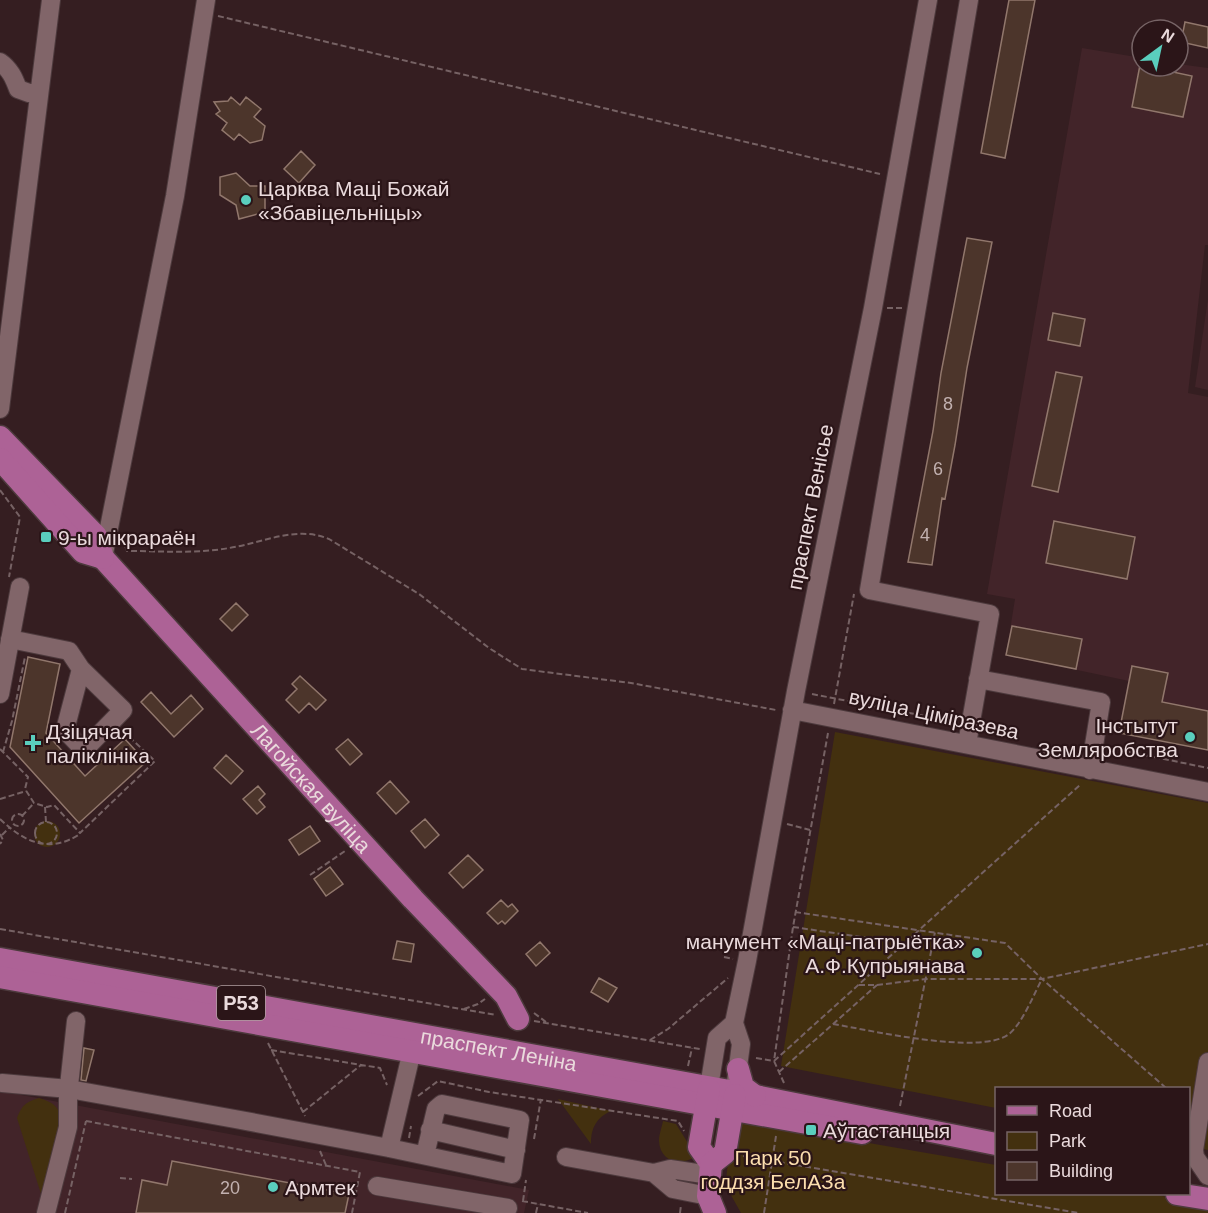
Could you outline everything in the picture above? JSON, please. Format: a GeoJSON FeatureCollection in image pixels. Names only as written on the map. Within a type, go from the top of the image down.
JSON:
{"type":"FeatureCollection","features":[{"type":"Feature","properties":{"kind":"main road","name":"Лагойская вуліца"},"geometry":{"type":"LineString","coordinates":[[0,437],[96,536],[103,558],[359,839],[506,996],[518,1019]]}},
{"type":"Feature","properties":{"kind":"main road","name":"Лагойская вуліца"},"geometry":{"type":"LineString","coordinates":[[0,459],[83,552],[103,558]]}},
{"type":"Feature","properties":{"kind":"main road","name":"праспект Леніна"},"geometry":{"type":"LineString","coordinates":[[0,959],[414,1043]]}},
{"type":"Feature","properties":{"kind":"main road","name":"праспект Леніна"},"geometry":{"type":"LineString","coordinates":[[0,977],[414,1043],[707,1096],[741,1099],[995,1144]]}},
{"type":"Feature","properties":{"kind":"main road"},"geometry":{"type":"LineString","coordinates":[[714,1180],[741,1099],[743,1087],[739,1062]]}},
{"type":"Feature","properties":{"kind":"main road"},"geometry":{"type":"LineString","coordinates":[[707,1096],[699,1148],[714,1180]]}},
{"type":"Feature","properties":{"kind":"main road","name":"праспект Леніна"},"geometry":{"type":"LineString","coordinates":[[741,1099],[995,1158]]}},
{"type":"Feature","properties":{"kind":"main road"},"geometry":{"type":"LineString","coordinates":[[1190,1181],[1208,1185]]}},
{"type":"Feature","properties":{"kind":"main road"},"geometry":{"type":"LineString","coordinates":[[1183,1195],[1208,1199]]}},
{"type":"Feature","properties":{"kind":"street"},"geometry":{"type":"LineString","coordinates":[[0,342],[40,0]]}},
{"type":"Feature","properties":{"kind":"street"},"geometry":{"type":"LineString","coordinates":[[0,409],[51,0]]}},
{"type":"Feature","properties":{"kind":"street","name":"праспект Венісье"},"geometry":{"type":"LineString","coordinates":[[739,1062],[741,1044],[734,1023],[772,820],[785,704],[796,691],[871,320],[928,0]]}},
{"type":"Feature","properties":{"kind":"street"},"geometry":{"type":"LineString","coordinates":[[967,744],[990,614],[869,590],[969,0]]}},
{"type":"Feature","properties":{"kind":"street"},"geometry":{"type":"LineString","coordinates":[[103,558],[175,196],[205,6]]}},
{"type":"Feature","properties":{"kind":"street"},"geometry":{"type":"LineString","coordinates":[[0,62],[7,66],[18,89],[29,93]]}},
{"type":"Feature","properties":{"kind":"street"},"geometry":{"type":"LineString","coordinates":[[0,694],[10,639],[13,586]]}},
{"type":"Feature","properties":{"kind":"street"},"geometry":{"type":"LineString","coordinates":[[10,639],[69,651],[81,669]]}},
{"type":"Feature","properties":{"kind":"street"},"geometry":{"type":"LineString","coordinates":[[978,679],[1101,702],[1093,770]]}},
{"type":"Feature","properties":{"kind":"street","name":"вуліца Ціміразева"},"geometry":{"type":"LineString","coordinates":[[785,704],[967,744],[1208,792]]}},
{"type":"Feature","properties":{"kind":"street"},"geometry":{"type":"LineString","coordinates":[[46,1213],[68,1127],[69,1089],[76,1021]]}},
{"type":"Feature","properties":{"kind":"street","name":"праспект Венісье"},"geometry":{"type":"LineString","coordinates":[[707,1096],[717,1038],[734,1023]]}},
{"type":"Feature","properties":{"kind":"street"},"geometry":{"type":"LineString","coordinates":[[389,1148],[414,1043]]}},
{"type":"Feature","properties":{"kind":"street"},"geometry":{"type":"LineString","coordinates":[[1208,1062],[1191,1153],[1208,1176]]}},
{"type":"Feature","properties":{"kind":"street"},"geometry":{"type":"LineString","coordinates":[[2,1083],[69,1089],[389,1148],[512,1174],[520,1120],[442,1104],[436,1109],[424,1155]]}},
{"type":"Feature","properties":{"kind":"street"},"geometry":{"type":"LineString","coordinates":[[430,1130],[516,1150]]}},
{"type":"Feature","properties":{"kind":"street"},"geometry":{"type":"LineString","coordinates":[[566,1157],[654,1173],[673,1189],[714,1180]]}},
{"type":"Feature","properties":{"kind":"street"},"geometry":{"type":"LineString","coordinates":[[377,1186],[515,1205]]}},
{"type":"Feature","properties":{"kind":"path"},"geometry":{"type":"LineString","coordinates":[[205,6],[897,178]]}},
{"type":"Feature","properties":{"kind":"path"},"geometry":{"type":"LineString","coordinates":[[0,490],[20,517],[13,586]]}},
{"type":"Feature","properties":{"kind":"path"},"geometry":{"type":"LineString","coordinates":[[120,531],[127,550],[218,549],[291,534],[308,532],[318,534],[419,594],[489,648],[522,669],[631,683],[776,711],[785,704]]}},
{"type":"Feature","properties":{"kind":"path"},"geometry":{"type":"LineString","coordinates":[[796,691],[970,725]]}},
{"type":"Feature","properties":{"kind":"path"},"geometry":{"type":"LineString","coordinates":[[739,1062],[774,1061],[1093,770],[1100,747],[1208,768]]}},
{"type":"Feature","properties":{"kind":"path"},"geometry":{"type":"LineString","coordinates":[[0,750],[28,777],[26,791],[34,803],[22,816]]}},
{"type":"Feature","properties":{"kind":"path"},"geometry":{"type":"LineString","coordinates":[[0,799],[26,791]]}},
{"type":"Feature","properties":{"kind":"path"},"geometry":{"type":"LineString","coordinates":[[45,807],[46,822]]}},
{"type":"Feature","properties":{"kind":"path"},"geometry":{"type":"LineString","coordinates":[[14,824],[12,818],[14,815],[22,816]]}},
{"type":"Feature","properties":{"kind":"path"},"geometry":{"type":"LineString","coordinates":[[14,824],[19,826],[23,824],[22,816]]}},
{"type":"Feature","properties":{"kind":"path"},"geometry":{"type":"LineString","coordinates":[[0,819],[28,840],[47,844],[54,841],[57,835],[53,825],[46,822]]}},
{"type":"Feature","properties":{"kind":"path"},"geometry":{"type":"LineString","coordinates":[[772,820],[810,830]]}},
{"type":"Feature","properties":{"kind":"path"},"geometry":{"type":"LineString","coordinates":[[46,822],[37,827],[35,834],[40,843],[63,842],[80,833]]}},
{"type":"Feature","properties":{"kind":"path"},"geometry":{"type":"LineString","coordinates":[[0,844],[3,840],[1,835],[14,824]]}},
{"type":"Feature","properties":{"kind":"path"},"geometry":{"type":"LineString","coordinates":[[310,875],[359,839]]}},
{"type":"Feature","properties":{"kind":"path"},"geometry":{"type":"LineString","coordinates":[[795,912],[1005,943],[1042,979],[1164,1087]]}},
{"type":"Feature","properties":{"kind":"path"},"geometry":{"type":"LineString","coordinates":[[793,927],[904,943]]}},
{"type":"Feature","properties":{"kind":"path"},"geometry":{"type":"LineString","coordinates":[[0,929],[715,1051]]}},
{"type":"Feature","properties":{"kind":"path"},"geometry":{"type":"LineString","coordinates":[[899,1109],[935,931]]}},
{"type":"Feature","properties":{"kind":"path"},"geometry":{"type":"LineString","coordinates":[[859,985],[926,979],[1042,979],[1208,944]]}},
{"type":"Feature","properties":{"kind":"path"},"geometry":{"type":"LineString","coordinates":[[733,967],[734,959]]}},
{"type":"Feature","properties":{"kind":"path"},"geometry":{"type":"LineString","coordinates":[[648,1041],[668,1029],[731,975]]}},
{"type":"Feature","properties":{"kind":"path"},"geometry":{"type":"LineString","coordinates":[[833,1024],[950,1042],[976,1042],[999,1038],[1009,1034],[1018,1023],[1042,979]]}},
{"type":"Feature","properties":{"kind":"path"},"geometry":{"type":"LineString","coordinates":[[779,1072],[877,985]]}},
{"type":"Feature","properties":{"kind":"path"},"geometry":{"type":"LineString","coordinates":[[326,1165],[303,1112],[271,1050],[380,1068],[387,1066]]}},
{"type":"Feature","properties":{"kind":"path"},"geometry":{"type":"LineString","coordinates":[[774,1061],[785,1086]]}},
{"type":"Feature","properties":{"kind":"path"},"geometry":{"type":"LineString","coordinates":[[303,1112],[361,1065]]}},
{"type":"Feature","properties":{"kind":"path"},"geometry":{"type":"LineString","coordinates":[[380,1068],[390,1092],[402,1095],[417,1096],[438,1081],[489,1092],[678,1121],[688,1138]]}},
{"type":"Feature","properties":{"kind":"path"},"geometry":{"type":"LineString","coordinates":[[86,1121],[360,1172],[352,1213]]}},
{"type":"Feature","properties":{"kind":"path"},"geometry":{"type":"LineString","coordinates":[[714,1180],[772,1161],[1079,1213]]}},
{"type":"Feature","properties":{"kind":"path"},"geometry":{"type":"LineString","coordinates":[[764,1213],[772,1161]]}},
{"type":"Feature","properties":{"kind":"path"},"geometry":{"type":"LineString","coordinates":[[120,1178],[132,1179]]}},
{"type":"Feature","properties":{"kind":"path"},"geometry":{"type":"LineString","coordinates":[[515,1205],[538,1204],[588,1213]]}},
{"type":"Feature","properties":{"kind":"path"},"geometry":{"type":"LineString","coordinates":[[536,1213],[538,1204]]}},
{"type":"Feature","properties":{"kind":"shaded area"},"geometry":{"type":"Polygon","coordinates":[[[1082,48],[1130,56],[1130,78],[1190,78],[1190,66],[1208,68],[1208,245],[1205,245],[1188,393],[1208,397],[1208,750],[1119,733],[1129,681],[1006,655],[1015,599],[987,594],[1082,48]]]}},
{"type":"Feature","properties":{"kind":"shaded area"},"geometry":{"type":"Polygon","coordinates":[[[1208,299],[1208,390],[1195,387],[1208,299]]]}},
{"type":"Feature","properties":{"kind":"shaded area"},"geometry":{"type":"Polygon","coordinates":[[[0,1091],[529,1190],[524,1213],[0,1213],[0,1091]]]}},
{"type":"Feature","properties":{"kind":"green space"},"geometry":{"type":"Polygon","coordinates":[[[835,732],[1208,803],[1208,1150],[1190,1146],[1190,1087],[995,1087],[995,1108],[781,1066],[835,732]]]}},
{"type":"Feature","properties":{"kind":"green space"},"geometry":{"type":"Polygon","coordinates":[[[47,821],[56,825],[60,834],[56,843],[47,847],[38,843],[34,834],[38,825],[47,821]]]}},
{"type":"Feature","properties":{"kind":"green space"},"geometry":{"type":"Polygon","coordinates":[[[39,1098],[56,1107],[60,1114],[61,1125],[57,1150],[42,1197],[17,1118],[25,1105],[39,1098]]]}},
{"type":"Feature","properties":{"kind":"green space"},"geometry":{"type":"Polygon","coordinates":[[[558,1099],[611,1111],[595,1124],[591,1144],[558,1099]]]}},
{"type":"Feature","properties":{"kind":"green space"},"geometry":{"type":"Polygon","coordinates":[[[663,1121],[676,1124],[696,1156],[678,1162],[663,1154],[659,1141],[663,1121]]]}},
{"type":"Feature","properties":{"kind":"green space","name":"Парк 50 годдзя БелАЗа"},"geometry":{"type":"Polygon","coordinates":[[[748,1122],[995,1165],[995,1195],[1157,1195],[1208,1204],[1208,1213],[741,1213],[727,1188],[726,1181],[730,1142],[740,1124],[748,1122]]]}},
{"type":"Feature","properties":{"kind":"building"},"geometry":{"type":"Polygon","coordinates":[[[1009,0],[1035,0],[1005,158],[981,153],[1009,0]]]}},
{"type":"Feature","properties":{"kind":"building"},"geometry":{"type":"Polygon","coordinates":[[[1190,23],[1208,27],[1208,48],[1190,44],[1190,23]]]}},
{"type":"Feature","properties":{"kind":"building"},"geometry":{"type":"Polygon","coordinates":[[[1192,76],[1183,117],[1132,107],[1138,78],[1190,78],[1192,76]]]}},
{"type":"Feature","properties":{"kind":"building"},"geometry":{"type":"Polygon","coordinates":[[[231,97],[240,105],[246,97],[261,109],[254,117],[265,126],[262,140],[250,143],[239,134],[234,140],[222,130],[227,123],[216,114],[220,111],[214,102],[228,101],[231,97]]]}},
{"type":"Feature","properties":{"kind":"building"},"geometry":{"type":"Polygon","coordinates":[[[301,151],[315,165],[299,183],[284,169],[301,151]]]}},
{"type":"Feature","properties":{"kind":"building","name":"Царква Маці Божай «Збавіцельніцы»"},"geometry":{"type":"Polygon","coordinates":[[[236,173],[250,186],[265,186],[265,212],[239,219],[236,205],[220,195],[220,177],[236,173]]]}},
{"type":"Feature","properties":{"kind":"building"},"geometry":{"type":"Polygon","coordinates":[[[967,238],[992,242],[967,368],[945,499],[942,498],[932,565],[908,562],[933,431],[941,373],[967,238]]]}},
{"type":"Feature","properties":{"kind":"building"},"geometry":{"type":"Polygon","coordinates":[[[1053,313],[1085,319],[1080,346],[1048,340],[1053,313]]]}},
{"type":"Feature","properties":{"kind":"building"},"geometry":{"type":"Polygon","coordinates":[[[1056,372],[1082,377],[1058,492],[1032,486],[1056,372]]]}},
{"type":"Feature","properties":{"kind":"building"},"geometry":{"type":"Polygon","coordinates":[[[1054,521],[1135,537],[1127,579],[1046,563],[1054,521]]]}},
{"type":"Feature","properties":{"kind":"building"},"geometry":{"type":"Polygon","coordinates":[[[236,603],[248,615],[232,631],[220,619],[236,603]]]}},
{"type":"Feature","properties":{"kind":"building"},"geometry":{"type":"Polygon","coordinates":[[[1012,626],[1082,639],[1076,669],[1006,655],[1012,626]]]}},
{"type":"Feature","properties":{"kind":"building","name":"Дзіцячая паліклініка"},"geometry":{"type":"Polygon","coordinates":[[[28,657],[60,664],[46,733],[85,776],[125,739],[146,762],[79,823],[10,747],[28,657]]]}},
{"type":"Feature","properties":{"kind":"building"},"geometry":{"type":"Polygon","coordinates":[[[1132,666],[1168,673],[1162,702],[1208,711],[1208,750],[1119,733],[1132,666]]]}},
{"type":"Feature","properties":{"kind":"building"},"geometry":{"type":"Polygon","coordinates":[[[300,676],[326,700],[316,710],[309,703],[299,713],[286,700],[297,689],[292,684],[300,676]]]}},
{"type":"Feature","properties":{"kind":"building"},"geometry":{"type":"Polygon","coordinates":[[[151,692],[171,714],[191,695],[203,709],[174,737],[141,702],[151,692]]]}},
{"type":"Feature","properties":{"kind":"building"},"geometry":{"type":"Polygon","coordinates":[[[348,739],[362,754],[350,765],[336,749],[348,739]]]}},
{"type":"Feature","properties":{"kind":"building"},"geometry":{"type":"Polygon","coordinates":[[[226,755],[243,771],[231,784],[214,768],[226,755]]]}},
{"type":"Feature","properties":{"kind":"building"},"geometry":{"type":"Polygon","coordinates":[[[390,781],[409,802],[396,814],[377,793],[390,781]]]}},
{"type":"Feature","properties":{"kind":"building"},"geometry":{"type":"Polygon","coordinates":[[[258,786],[265,794],[259,800],[265,807],[257,814],[243,799],[258,786]]]}},
{"type":"Feature","properties":{"kind":"building"},"geometry":{"type":"Polygon","coordinates":[[[425,819],[439,835],[425,848],[411,831],[425,819]]]}},
{"type":"Feature","properties":{"kind":"building"},"geometry":{"type":"Polygon","coordinates":[[[310,826],[320,841],[299,855],[289,840],[310,826]]]}},
{"type":"Feature","properties":{"kind":"building"},"geometry":{"type":"Polygon","coordinates":[[[468,855],[483,870],[463,888],[449,873],[468,855]]]}},
{"type":"Feature","properties":{"kind":"building"},"geometry":{"type":"Polygon","coordinates":[[[330,867],[343,884],[326,896],[314,879],[330,867]]]}},
{"type":"Feature","properties":{"kind":"building"},"geometry":{"type":"Polygon","coordinates":[[[501,900],[508,907],[512,904],[518,911],[505,924],[502,921],[498,924],[487,913],[501,900]]]}},
{"type":"Feature","properties":{"kind":"building"},"geometry":{"type":"Polygon","coordinates":[[[397,941],[414,944],[411,962],[393,959],[397,941]]]}},
{"type":"Feature","properties":{"kind":"building"},"geometry":{"type":"Polygon","coordinates":[[[540,942],[550,953],[536,966],[526,954],[540,942]]]}},
{"type":"Feature","properties":{"kind":"building"},"geometry":{"type":"Polygon","coordinates":[[[599,978],[617,988],[608,1002],[591,992],[599,978]]]}},
{"type":"Feature","properties":{"kind":"building"},"geometry":{"type":"Polygon","coordinates":[[[84,1048],[94,1050],[86,1081],[81,1080],[84,1048]]]}},
{"type":"Feature","properties":{"kind":"building"},"geometry":{"type":"Polygon","coordinates":[[[172,1161],[349,1194],[345,1213],[136,1213],[142,1180],[167,1185],[172,1161]]]}},
{"type":"Feature","properties":{"kind":"place","name":"Царква Маці Божай «Збавіцельніцы»"},"geometry":{"type":"Point","coordinates":[246,200]}},
{"type":"Feature","properties":{"kind":"place","name":"9-ы мікрараён"},"geometry":{"type":"Point","coordinates":[46,537]}},
{"type":"Feature","properties":{"kind":"place","name":"Інстытут Земляробства"},"geometry":{"type":"Point","coordinates":[1190,737]}},
{"type":"Feature","properties":{"kind":"place","name":"Дзіцячая паліклініка"},"geometry":{"type":"Point","coordinates":[33,743]}},
{"type":"Feature","properties":{"kind":"place","name":"манумент «Маці-патрыётка» А.Ф.Купрыянава"},"geometry":{"type":"Point","coordinates":[977,953]}},
{"type":"Feature","properties":{"kind":"place","name":"Аўтастанцыя"},"geometry":{"type":"Point","coordinates":[811,1130]}},
{"type":"Feature","properties":{"kind":"place","name":"Армтек"},"geometry":{"type":"Point","coordinates":[273,1187]}}]}
